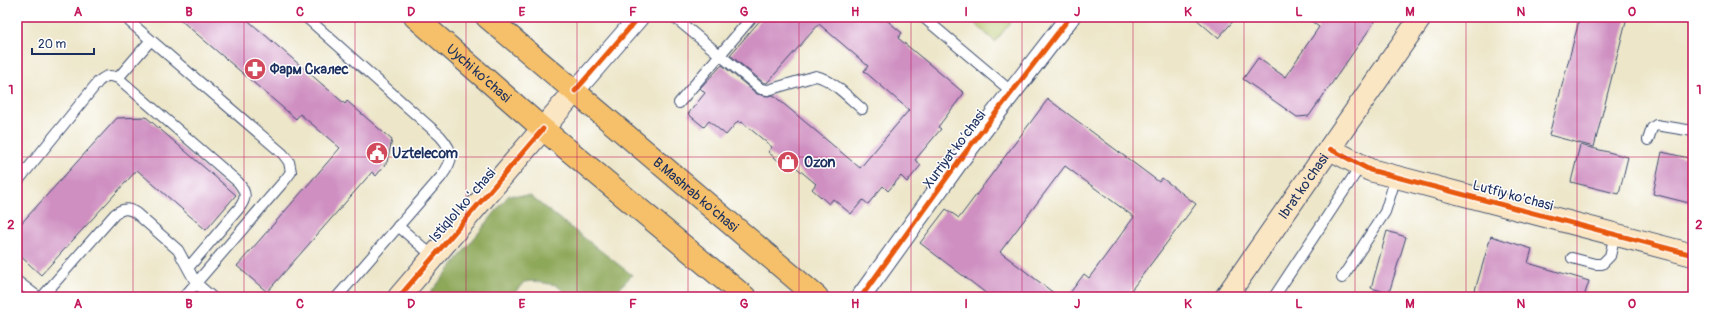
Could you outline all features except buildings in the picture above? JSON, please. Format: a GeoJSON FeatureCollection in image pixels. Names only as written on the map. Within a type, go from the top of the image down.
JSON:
{"type":"FeatureCollection","features":[{"type":"Feature","properties":{"kind":"main road","name":"Uychi ko’chasi"},"geometry":{"type":"LineString","coordinates":[[415,17],[543,129]]}},
{"type":"Feature","properties":{"kind":"main road"},"geometry":{"type":"LineString","coordinates":[[487,17],[575,92]]}},
{"type":"Feature","properties":{"kind":"main road","name":"B.Mashrab ko'chasi"},"geometry":{"type":"LineString","coordinates":[[575,92],[817,297]]}},
{"type":"Feature","properties":{"kind":"main road"},"geometry":{"type":"LineString","coordinates":[[543,129],[745,297]]}},
{"type":"Feature","properties":{"kind":"street"},"geometry":{"type":"LineString","coordinates":[[575,92],[639,17]]}},
{"type":"Feature","properties":{"kind":"street","name":"Xurriyat ko‘chasi"},"geometry":{"type":"LineString","coordinates":[[861,297],[961,158],[1070,17]]}},
{"type":"Feature","properties":{"kind":"street","name":"Ibrat ko'chasi"},"geometry":{"type":"LineString","coordinates":[[1226,297],[1420,17]]}},
{"type":"Feature","properties":{"kind":"street","name":"Istiqlol koʻchasi"},"geometry":{"type":"LineString","coordinates":[[399,297],[575,92]]}},
{"type":"Feature","properties":{"kind":"street","name":"Lutfiy ko'chasi"},"geometry":{"type":"LineString","coordinates":[[1330,149],[1361,165],[1396,177],[1693,255]]}},
{"type":"Feature","properties":{"kind":"lane"},"geometry":{"type":"LineString","coordinates":[[306,17],[440,136],[448,145],[452,155],[449,165],[337,297]]}},
{"type":"Feature","properties":{"kind":"lane"},"geometry":{"type":"LineString","coordinates":[[674,17],[761,89],[775,88],[816,76],[830,82],[862,109]]}},
{"type":"Feature","properties":{"kind":"lane"},"geometry":{"type":"LineString","coordinates":[[679,103],[752,17]]}},
{"type":"Feature","properties":{"kind":"lane"},"geometry":{"type":"LineString","coordinates":[[923,17],[1012,92]]}},
{"type":"Feature","properties":{"kind":"lane"},"geometry":{"type":"LineString","coordinates":[[130,22],[283,154],[289,162],[291,172],[184,297]]}},
{"type":"Feature","properties":{"kind":"lane"},"geometry":{"type":"LineString","coordinates":[[118,78],[151,40]]}},
{"type":"Feature","properties":{"kind":"lane"},"geometry":{"type":"LineString","coordinates":[[17,182],[98,82],[104,76],[111,75],[118,78],[238,182],[245,190],[245,199],[240,207],[188,268]]}},
{"type":"Feature","properties":{"kind":"lane"},"geometry":{"type":"LineString","coordinates":[[1648,140],[1652,128],[1656,125],[1693,131]]}},
{"type":"Feature","properties":{"kind":"lane"},"geometry":{"type":"LineString","coordinates":[[1274,297],[1361,165]]}},
{"type":"Feature","properties":{"kind":"lane"},"geometry":{"type":"LineString","coordinates":[[1342,278],[1384,212],[1396,177]]}},
{"type":"Feature","properties":{"kind":"lane"},"geometry":{"type":"LineString","coordinates":[[42,297],[115,214],[121,209],[129,209],[136,213],[178,250],[196,283],[212,297]]}},
{"type":"Feature","properties":{"kind":"lane"},"geometry":{"type":"LineString","coordinates":[[398,226],[434,257]]}},
{"type":"Feature","properties":{"kind":"lane"},"geometry":{"type":"LineString","coordinates":[[1572,258],[1595,264],[1602,264],[1610,256],[1615,235]]}},
{"type":"Feature","properties":{"kind":"lane"},"geometry":{"type":"LineString","coordinates":[[17,281],[38,297]]}},
{"type":"Feature","properties":{"kind":"green space"},"geometry":{"type":"Polygon","coordinates":[[[968,17],[1015,17],[995,42],[968,17]]]}},
{"type":"Feature","properties":{"kind":"green space"},"geometry":{"type":"Polygon","coordinates":[[[509,195],[530,196],[632,275],[611,297],[571,297],[556,285],[532,281],[524,282],[511,297],[427,297],[509,195]]]}},
{"type":"Feature","properties":{"kind":"cycle path"},"geometry":{"type":"LineString","coordinates":[[575,91],[639,17]]}},
{"type":"Feature","properties":{"kind":"cycle path"},"geometry":{"type":"LineString","coordinates":[[861,297],[961,158],[1070,17]]}},
{"type":"Feature","properties":{"kind":"cycle path"},"geometry":{"type":"LineString","coordinates":[[399,297],[543,129]]}},
{"type":"Feature","properties":{"kind":"cycle path"},"geometry":{"type":"LineString","coordinates":[[1330,149],[1370,170],[1693,255]]}},
{"type":"Feature","properties":{"kind":"place","name":"Фарм Скалес"},"geometry":{"type":"Point","coordinates":[255,69]}},
{"type":"Feature","properties":{"kind":"place","name":"Uztelecom"},"geometry":{"type":"Point","coordinates":[377,153]}},
{"type":"Feature","properties":{"kind":"place","name":"Ozon"},"geometry":{"type":"Point","coordinates":[788,162]}}]}
